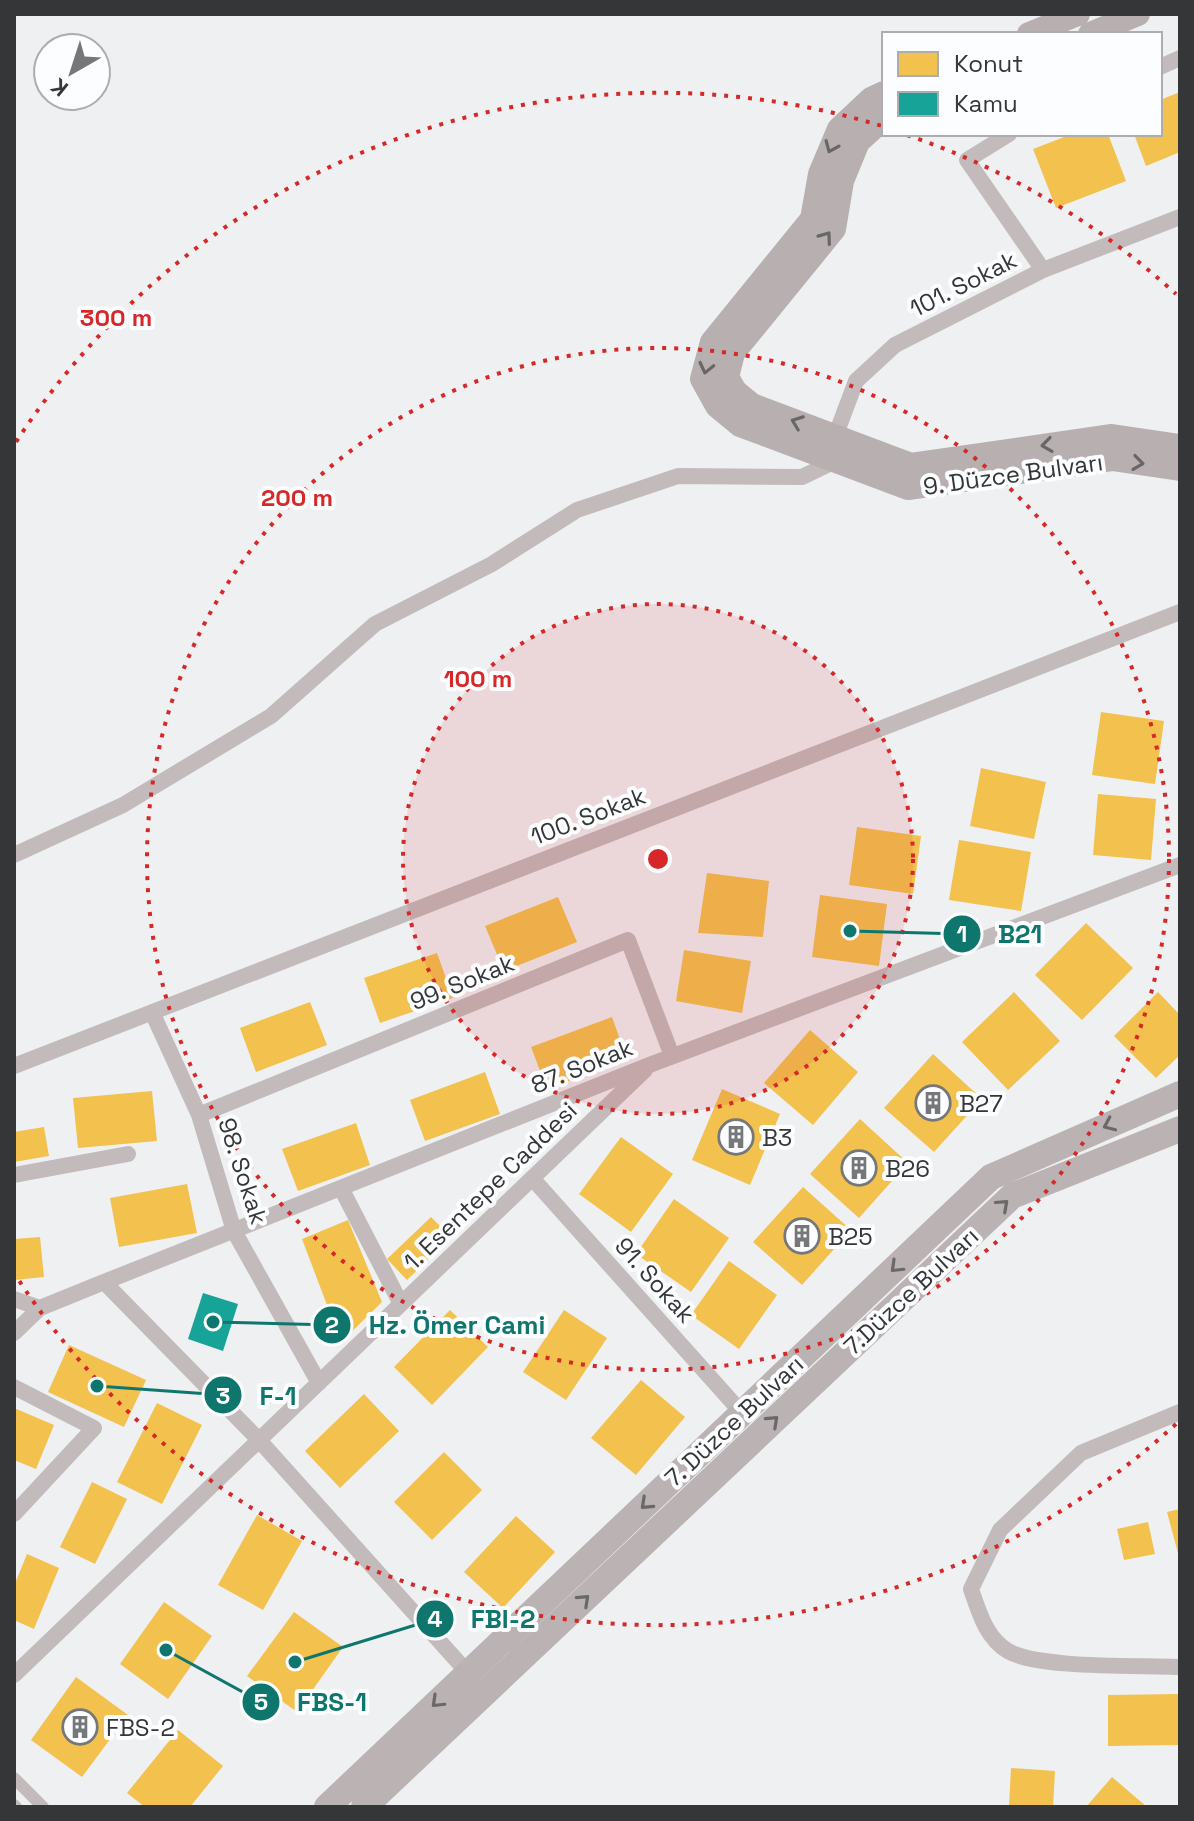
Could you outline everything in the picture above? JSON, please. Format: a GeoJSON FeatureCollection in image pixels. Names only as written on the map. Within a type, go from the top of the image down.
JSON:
{"type":"FeatureCollection","features":[{"type":"Feature","properties":{"kind":"main road"},"geometry":{"type":"LineString","coordinates":[[1034,32],[1078,14]]}},
{"type":"Feature","properties":{"kind":"main road"},"geometry":{"type":"LineString","coordinates":[[1095,32],[1138,14]]}},
{"type":"Feature","properties":{"kind":"main road","name":"9. Düzce Bulvarı"},"geometry":{"type":"LineString","coordinates":[[882,94],[871,99],[839,129],[820,174],[812,219],[712,342],[702,379],[717,406],[740,425],[911,465],[1112,436],[1180,446]]}},
{"type":"Feature","properties":{"kind":"main road","name":"9. Düzce Bulvarı"},"geometry":{"type":"LineString","coordinates":[[882,120],[858,142],[842,181],[834,229],[733,353],[727,377],[735,391],[752,405],[908,488],[1112,459],[1180,469]]}},
{"type":"Feature","properties":{"kind":"main road","name":"7. Düzce Bulvarı"},"geometry":{"type":"LineString","coordinates":[[327,1807],[991,1177],[1180,1094]]}},
{"type":"Feature","properties":{"kind":"main road","name":"7.Düzce Bulvarı"},"geometry":{"type":"LineString","coordinates":[[364,1807],[1012,1196],[1180,1129]]}},
{"type":"Feature","properties":{"kind":"street"},"geometry":{"type":"LineString","coordinates":[[1006,136],[967,160],[1043,270]]}},
{"type":"Feature","properties":{"kind":"street","name":"101. Sokak"},"geometry":{"type":"LineString","coordinates":[[835,449],[856,381],[895,345],[1043,270],[1180,217]]}},
{"type":"Feature","properties":{"kind":"street"},"geometry":{"type":"LineString","coordinates":[[14,855],[123,805],[271,716],[375,624],[492,564],[577,510],[678,476],[802,477],[835,449]]}},
{"type":"Feature","properties":{"kind":"street","name":"100. Sokak"},"geometry":{"type":"LineString","coordinates":[[14,1066],[1180,612]]}},
{"type":"Feature","properties":{"kind":"street","name":"87. Sokak"},"geometry":{"type":"LineString","coordinates":[[14,1333],[40,1308],[104,1282],[672,1056],[1180,865]]}},
{"type":"Feature","properties":{"kind":"street","name":"99. Sokak"},"geometry":{"type":"LineString","coordinates":[[199,1115],[628,940],[672,1056]]}},
{"type":"Feature","properties":{"kind":"street","name":"98. Sokak"},"geometry":{"type":"LineString","coordinates":[[152,1012],[199,1115],[234,1231],[319,1383]]}},
{"type":"Feature","properties":{"kind":"street","name":"1. Esentepe Caddesi"},"geometry":{"type":"LineString","coordinates":[[14,1675],[652,1064]]}},
{"type":"Feature","properties":{"kind":"street"},"geometry":{"type":"LineString","coordinates":[[14,1175],[128,1154]]}},
{"type":"Feature","properties":{"kind":"street","name":"91. Sokak"},"geometry":{"type":"LineString","coordinates":[[532,1178],[742,1413]]}},
{"type":"Feature","properties":{"kind":"street"},"geometry":{"type":"LineString","coordinates":[[341,1188],[401,1304]]}},
{"type":"Feature","properties":{"kind":"street"},"geometry":{"type":"LineString","coordinates":[[104,1282],[259,1440],[468,1673]]}},
{"type":"Feature","properties":{"kind":"street"},"geometry":{"type":"LineString","coordinates":[[14,1299],[40,1308]]}},
{"type":"Feature","properties":{"kind":"street"},"geometry":{"type":"LineString","coordinates":[[14,1387],[94,1428],[14,1514]]}},
{"type":"Feature","properties":{"kind":"street"},"geometry":{"type":"LineString","coordinates":[[1180,1412],[1081,1453],[1000,1530],[971,1589],[983,1626],[1008,1651],[1055,1662],[1180,1667]]}},
{"type":"Feature","properties":{"kind":"street"},"geometry":{"type":"LineString","coordinates":[[14,1778],[43,1807]]}},
{"type":"Feature","properties":{"kind":"building: Konut"},"geometry":{"type":"Polygon","coordinates":[[[1180,92],[1180,152],[1146,166],[1135,136],[1162,136],[1162,99],[1180,92]]]}},
{"type":"Feature","properties":{"kind":"building: Konut"},"geometry":{"type":"Polygon","coordinates":[[[1067,136],[1109,136],[1126,181],[1056,208],[1033,149],[1067,136]]]}},
{"type":"Feature","properties":{"kind":"building: Konut"},"geometry":{"type":"Polygon","coordinates":[[[1101,712],[1164,721],[1155,784],[1092,775],[1101,712]]]}},
{"type":"Feature","properties":{"kind":"building: Konut"},"geometry":{"type":"Polygon","coordinates":[[[981,768],[1046,782],[1034,839],[970,826],[981,768]]]}},
{"type":"Feature","properties":{"kind":"building: Konut"},"geometry":{"type":"Polygon","coordinates":[[[1098,794],[1156,799],[1151,860],[1093,855],[1098,794]]]}},
{"type":"Feature","properties":{"kind":"building: Konut"},"geometry":{"type":"Polygon","coordinates":[[[857,827],[921,836],[913,894],[849,885],[857,827]]]}},
{"type":"Feature","properties":{"kind":"building: Konut"},"geometry":{"type":"Polygon","coordinates":[[[959,840],[1031,852],[1021,911],[949,900],[959,840]]]}},
{"type":"Feature","properties":{"kind":"building: Konut"},"geometry":{"type":"Polygon","coordinates":[[[707,873],[769,881],[763,937],[698,933],[707,873]]]}},
{"type":"Feature","properties":{"kind":"building: Konut"},"geometry":{"type":"Polygon","coordinates":[[[820,895],[887,904],[879,966],[812,957],[820,895]]]}},
{"type":"Feature","properties":{"kind":"building: Konut"},"geometry":{"type":"Polygon","coordinates":[[[558,897],[577,942],[504,971],[485,926],[558,897]]]}},
{"type":"Feature","properties":{"kind":"building: Konut"},"geometry":{"type":"Polygon","coordinates":[[[1086,923],[1133,968],[1082,1020],[1035,975],[1086,923]]]}},
{"type":"Feature","properties":{"kind":"building: Konut"},"geometry":{"type":"Polygon","coordinates":[[[684,950],[751,961],[742,1013],[676,1001],[684,950]]]}},
{"type":"Feature","properties":{"kind":"building: Konut"},"geometry":{"type":"Polygon","coordinates":[[[437,953],[453,998],[380,1023],[364,978],[437,953]]]}},
{"type":"Feature","properties":{"kind":"building: Konut"},"geometry":{"type":"Polygon","coordinates":[[[1014,992],[1060,1041],[1008,1090],[962,1042],[1014,992]]]}},
{"type":"Feature","properties":{"kind":"building: Konut"},"geometry":{"type":"Polygon","coordinates":[[[1158,992],[1180,1015],[1180,1055],[1156,1078],[1114,1036],[1158,992]]]}},
{"type":"Feature","properties":{"kind":"building: Konut"},"geometry":{"type":"Polygon","coordinates":[[[310,1002],[327,1045],[256,1072],[240,1028],[310,1002]]]}},
{"type":"Feature","properties":{"kind":"building: Konut"},"geometry":{"type":"Polygon","coordinates":[[[612,1017],[627,1059],[547,1089],[531,1047],[612,1017]]]}},
{"type":"Feature","properties":{"kind":"building: Konut"},"geometry":{"type":"Polygon","coordinates":[[[810,1030],[858,1072],[813,1125],[764,1083],[810,1030]]]}},
{"type":"Feature","properties":{"kind":"building: Konut","name":"B27"},"geometry":{"type":"Polygon","coordinates":[[[933,1054],[982,1099],[934,1152],[884,1108],[933,1054]]]}},
{"type":"Feature","properties":{"kind":"building: Konut"},"geometry":{"type":"Polygon","coordinates":[[[485,1072],[500,1114],[425,1141],[410,1100],[485,1072]]]}},
{"type":"Feature","properties":{"kind":"building: Konut","name":"B3"},"geometry":{"type":"Polygon","coordinates":[[[722,1089],[780,1114],[750,1185],[692,1160],[722,1089]]]}},
{"type":"Feature","properties":{"kind":"building: Konut"},"geometry":{"type":"Polygon","coordinates":[[[152,1091],[157,1141],[78,1148],[73,1098],[152,1091]]]}},
{"type":"Feature","properties":{"kind":"building: Konut","name":"B26"},"geometry":{"type":"Polygon","coordinates":[[[860,1119],[908,1163],[859,1218],[810,1174],[860,1119]]]}},
{"type":"Feature","properties":{"kind":"building: Konut"},"geometry":{"type":"Polygon","coordinates":[[[356,1123],[370,1165],[298,1191],[282,1149],[356,1123]]]}},
{"type":"Feature","properties":{"kind":"building: Konut"},"geometry":{"type":"Polygon","coordinates":[[[44,1127],[49,1156],[14,1162],[14,1132],[44,1127]]]}},
{"type":"Feature","properties":{"kind":"building: Konut"},"geometry":{"type":"Polygon","coordinates":[[[621,1137],[673,1174],[631,1232],[579,1194],[621,1137]]]}},
{"type":"Feature","properties":{"kind":"building: Konut"},"geometry":{"type":"Polygon","coordinates":[[[187,1184],[197,1233],[119,1247],[110,1198],[187,1184]]]}},
{"type":"Feature","properties":{"kind":"building: Konut","name":"B25"},"geometry":{"type":"Polygon","coordinates":[[[803,1187],[851,1230],[802,1285],[753,1242],[803,1187]]]}},
{"type":"Feature","properties":{"kind":"building: Konut"},"geometry":{"type":"Polygon","coordinates":[[[674,1199],[729,1238],[691,1292],[636,1254],[674,1199]]]}},
{"type":"Feature","properties":{"kind":"building: Konut"},"geometry":{"type":"Polygon","coordinates":[[[431,1217],[451,1237],[407,1280],[387,1259],[431,1217]]]}},
{"type":"Feature","properties":{"kind":"building: Konut"},"geometry":{"type":"Polygon","coordinates":[[[348,1220],[382,1302],[341,1342],[302,1239],[348,1220]]]}},
{"type":"Feature","properties":{"kind":"building: Konut"},"geometry":{"type":"Polygon","coordinates":[[[40,1237],[44,1277],[14,1280],[14,1239],[40,1237]]]}},
{"type":"Feature","properties":{"kind":"building: Konut"},"geometry":{"type":"Polygon","coordinates":[[[729,1261],[777,1295],[739,1349],[691,1315],[729,1261]]]}},
{"type":"Feature","properties":{"kind":"building: Konut"},"geometry":{"type":"Polygon","coordinates":[[[450,1310],[488,1347],[432,1405],[394,1367],[450,1310]]]}},
{"type":"Feature","properties":{"kind":"building: Konut"},"geometry":{"type":"Polygon","coordinates":[[[564,1310],[607,1338],[566,1400],[523,1372],[564,1310]]]}},
{"type":"Feature","properties":{"kind":"building: Konut"},"geometry":{"type":"Polygon","coordinates":[[[69,1345],[146,1380],[124,1427],[48,1392],[69,1345]]]}},
{"type":"Feature","properties":{"kind":"building: Konut"},"geometry":{"type":"Polygon","coordinates":[[[641,1380],[685,1417],[636,1475],[591,1438],[641,1380]]]}},
{"type":"Feature","properties":{"kind":"building: Konut"},"geometry":{"type":"Polygon","coordinates":[[[364,1394],[399,1431],[340,1488],[305,1451],[364,1394]]]}},
{"type":"Feature","properties":{"kind":"building: Konut"},"geometry":{"type":"Polygon","coordinates":[[[157,1403],[202,1425],[162,1504],[117,1482],[157,1403]]]}},
{"type":"Feature","properties":{"kind":"building: Konut"},"geometry":{"type":"Polygon","coordinates":[[[14,1408],[54,1425],[36,1469],[14,1460],[14,1408]]]}},
{"type":"Feature","properties":{"kind":"building: Konut"},"geometry":{"type":"Polygon","coordinates":[[[444,1452],[482,1490],[432,1540],[394,1502],[444,1452]]]}},
{"type":"Feature","properties":{"kind":"building: Konut"},"geometry":{"type":"Polygon","coordinates":[[[92,1482],[127,1499],[95,1564],[60,1547],[92,1482]]]}},
{"type":"Feature","properties":{"kind":"building: Konut"},"geometry":{"type":"Polygon","coordinates":[[[1180,1509],[1180,1557],[1179,1557],[1167,1512],[1180,1509]]]}},
{"type":"Feature","properties":{"kind":"building: Konut"},"geometry":{"type":"Polygon","coordinates":[[[257,1515],[302,1541],[263,1610],[218,1585],[257,1515]]]}},
{"type":"Feature","properties":{"kind":"building: Konut"},"geometry":{"type":"Polygon","coordinates":[[[516,1516],[555,1552],[503,1608],[464,1572],[516,1516]]]}},
{"type":"Feature","properties":{"kind":"building: Konut"},"geometry":{"type":"Polygon","coordinates":[[[1148,1522],[1155,1554],[1124,1560],[1117,1529],[1148,1522]]]}},
{"type":"Feature","properties":{"kind":"building: Konut"},"geometry":{"type":"Polygon","coordinates":[[[27,1554],[59,1568],[34,1629],[14,1620],[14,1586],[27,1554]]]}},
{"type":"Feature","properties":{"kind":"building: Konut"},"geometry":{"type":"Polygon","coordinates":[[[164,1602],[212,1636],[168,1699],[120,1664],[164,1602]]]}},
{"type":"Feature","properties":{"kind":"building: Konut"},"geometry":{"type":"Polygon","coordinates":[[[294,1612],[343,1647],[297,1712],[247,1676],[294,1612]]]}},
{"type":"Feature","properties":{"kind":"building: Konut","name":"FBS-2"},"geometry":{"type":"Polygon","coordinates":[[[76,1677],[128,1715],[82,1777],[31,1740],[76,1677]]]}},
{"type":"Feature","properties":{"kind":"building: Konut"},"geometry":{"type":"Polygon","coordinates":[[[1180,1694],[1180,1745],[1108,1746],[1108,1695],[1180,1694]]]}},
{"type":"Feature","properties":{"kind":"building: Konut"},"geometry":{"type":"Polygon","coordinates":[[[178,1730],[223,1766],[190,1807],[145,1807],[127,1793],[178,1730]]]}},
{"type":"Feature","properties":{"kind":"building: Konut"},"geometry":{"type":"Polygon","coordinates":[[[1011,1768],[1055,1771],[1053,1807],[1009,1807],[1011,1768]]]}},
{"type":"Feature","properties":{"kind":"building: Konut"},"geometry":{"type":"Polygon","coordinates":[[[1112,1777],[1147,1807],[1086,1807],[1112,1777]]]}},
{"type":"Feature","properties":{"kind":"building: Kamu"},"geometry":{"type":"Polygon","coordinates":[[[203,1293],[238,1304],[223,1351],[188,1339],[203,1293]]]}},
{"type":"Feature","properties":{"kind":"place","name":"B21"},"geometry":{"type":"Point","coordinates":[850,931]}},
{"type":"Feature","properties":{"kind":"place","name":"B27"},"geometry":{"type":"Point","coordinates":[933,1103]}},
{"type":"Feature","properties":{"kind":"place","name":"B3"},"geometry":{"type":"Point","coordinates":[736,1137]}},
{"type":"Feature","properties":{"kind":"place","name":"B26"},"geometry":{"type":"Point","coordinates":[859,1168]}},
{"type":"Feature","properties":{"kind":"place","name":"B25"},"geometry":{"type":"Point","coordinates":[802,1236]}},
{"type":"Feature","properties":{"kind":"place","name":"Hz. Ömer Cami"},"geometry":{"type":"Point","coordinates":[213,1322]}},
{"type":"Feature","properties":{"kind":"place","name":"F-1"},"geometry":{"type":"Point","coordinates":[97,1386]}},
{"type":"Feature","properties":{"kind":"place","name":"FBS-1"},"geometry":{"type":"Point","coordinates":[166,1650]}},
{"type":"Feature","properties":{"kind":"place","name":"FBI-2"},"geometry":{"type":"Point","coordinates":[295,1662]}},
{"type":"Feature","properties":{"kind":"place","name":"FBS-2"},"geometry":{"type":"Point","coordinates":[80,1727]}}]}
